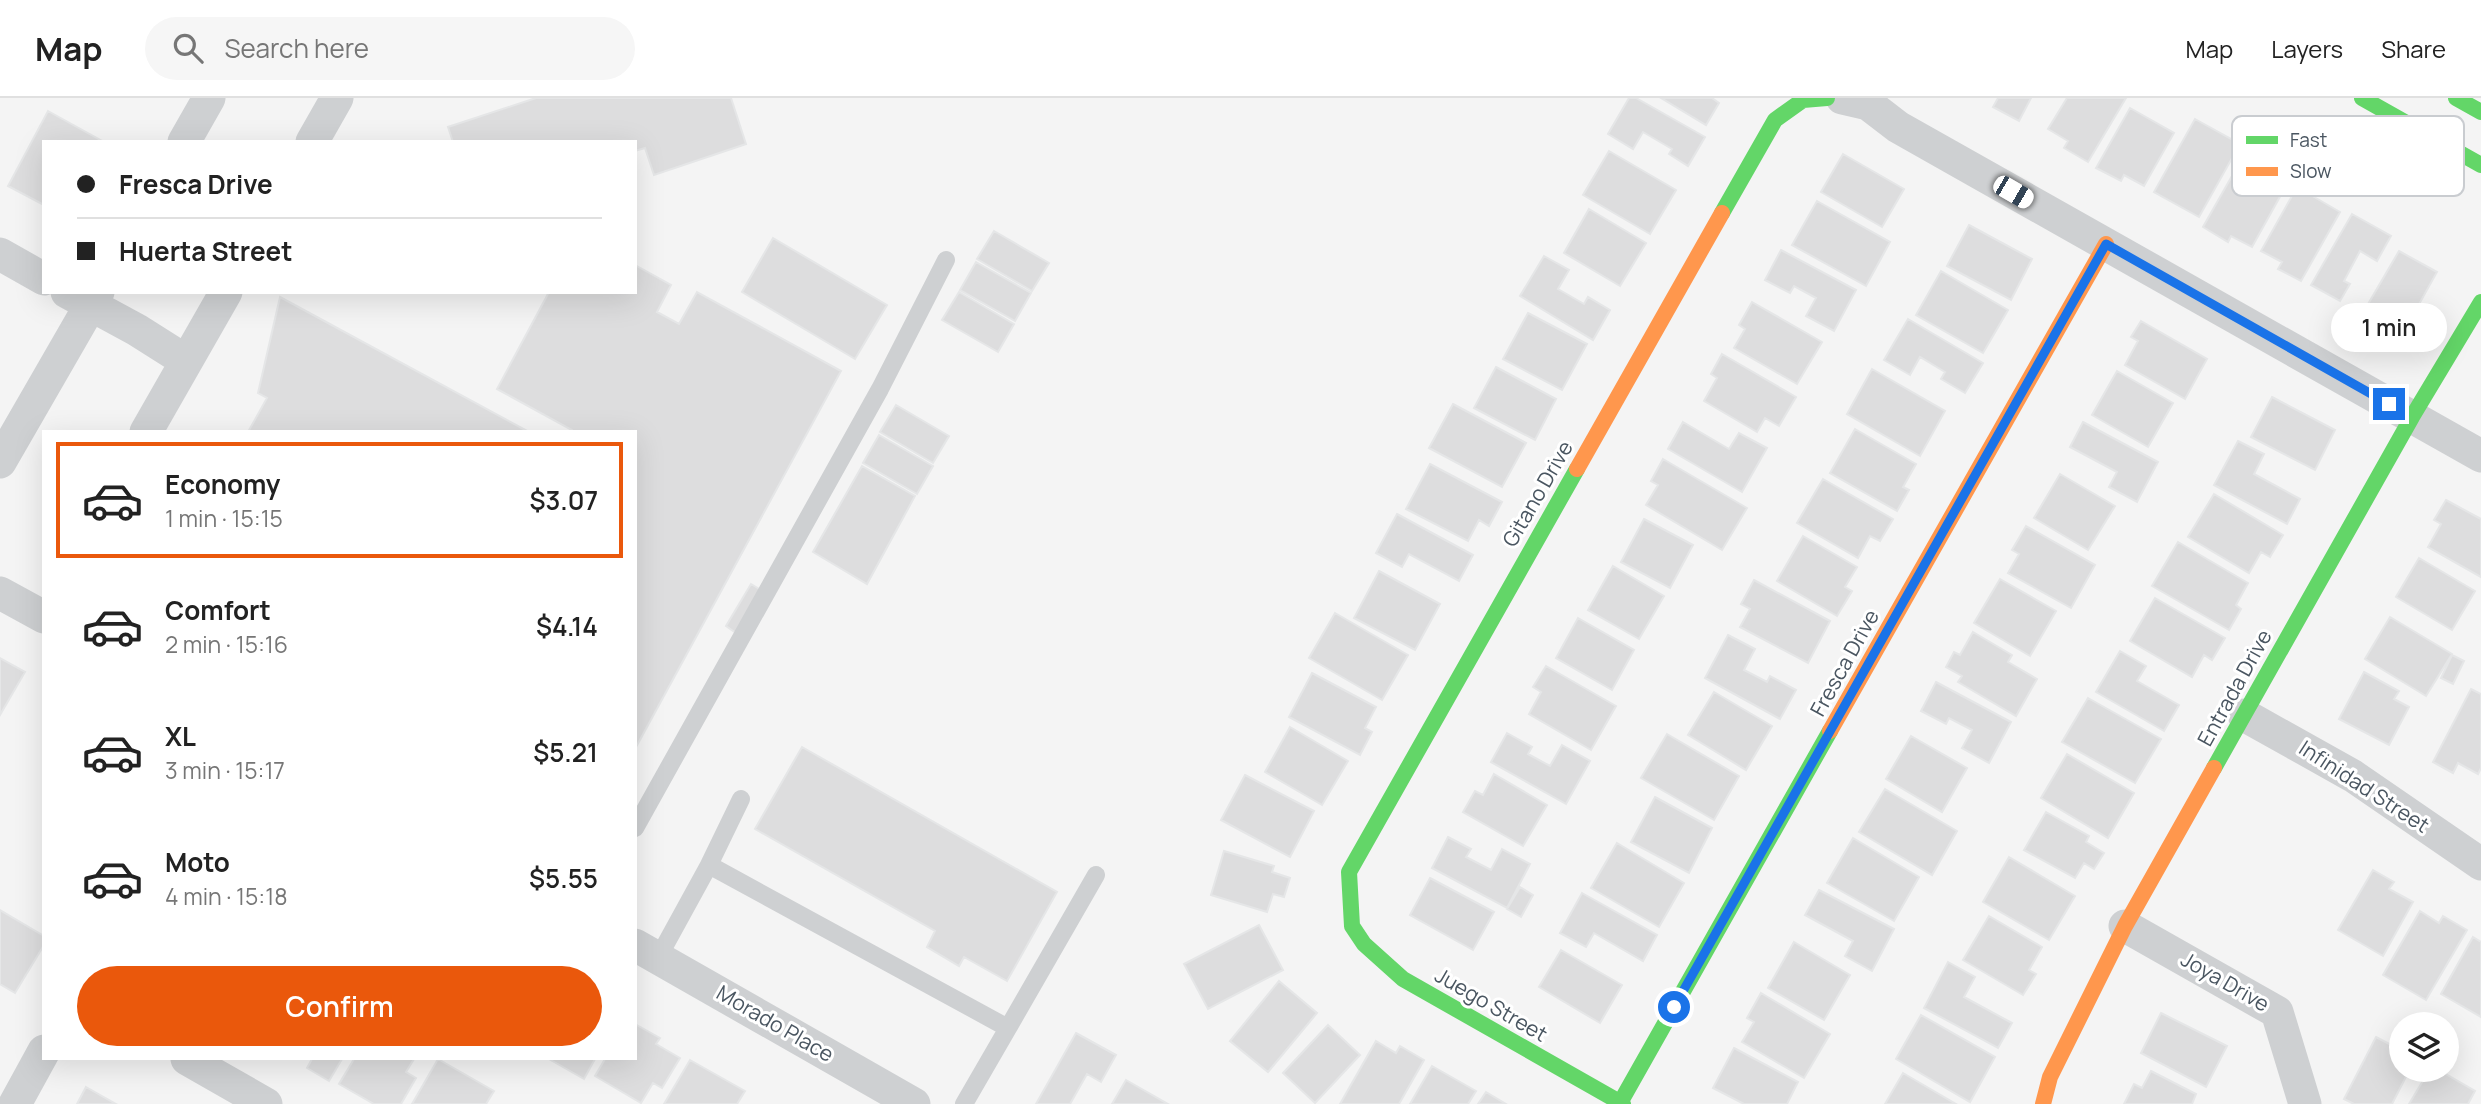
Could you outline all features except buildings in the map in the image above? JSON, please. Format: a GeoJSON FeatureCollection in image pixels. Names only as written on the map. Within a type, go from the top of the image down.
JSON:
{"type":"FeatureCollection","features":[{"type":"Feature","properties":{"kind":"street"},"geometry":{"type":"LineString","coordinates":[[185,140],[209,98]]}},
{"type":"Feature","properties":{"kind":"street"},"geometry":{"type":"LineString","coordinates":[[313,140],[337,98]]}},
{"type":"Feature","properties":{"kind":"street","name":"Gitano Drive"},"geometry":{"type":"LineString","coordinates":[[1352,926],[1349,872],[1757,151],[1775,120],[1803,100],[1827,98]]}},
{"type":"Feature","properties":{"kind":"street"},"geometry":{"type":"LineString","coordinates":[[1842,98],[1868,104],[1898,127],[2481,456]]}},
{"type":"Feature","properties":{"kind":"street"},"geometry":{"type":"LineString","coordinates":[[2362,98],[2394,116]]}},
{"type":"Feature","properties":{"kind":"street"},"geometry":{"type":"LineString","coordinates":[[2456,98],[2481,112]]}},
{"type":"Feature","properties":{"kind":"street"},"geometry":{"type":"LineString","coordinates":[[2464,155],[2481,165]]}},
{"type":"Feature","properties":{"kind":"street","name":"Fresca Drive"},"geometry":{"type":"LineString","coordinates":[[1621,1103],[2106,244]]}},
{"type":"Feature","properties":{"kind":"street"},"geometry":{"type":"LineString","coordinates":[[0,254],[42,278]]}},
{"type":"Feature","properties":{"kind":"street"},"geometry":{"type":"LineString","coordinates":[[147,430],[225,294]]}},
{"type":"Feature","properties":{"kind":"street"},"geometry":{"type":"LineString","coordinates":[[0,462],[85,297],[186,362]]}},
{"type":"Feature","properties":{"kind":"street","name":"Entrada Drive"},"geometry":{"type":"LineString","coordinates":[[2043,1104],[2050,1077],[2125,926],[2412,417],[2481,302]]}},
{"type":"Feature","properties":{"kind":"street"},"geometry":{"type":"LineString","coordinates":[[0,593],[42,616]]}},
{"type":"Feature","properties":{"kind":"street","name":"Infinidad Street"},"geometry":{"type":"LineString","coordinates":[[2244,715],[2353,776],[2481,864]]}},
{"type":"Feature","properties":{"kind":"street","name":"Juego Street"},"geometry":{"type":"LineString","coordinates":[[1352,926],[1364,944],[1403,979],[1621,1103]]}},
{"type":"Feature","properties":{"kind":"street","name":"Joya Drive"},"geometry":{"type":"LineString","coordinates":[[2125,926],[2277,1012],[2305,1104]]}},
{"type":"Feature","properties":{"kind":"street","name":"Morado Place"},"geometry":{"type":"LineString","coordinates":[[647,951],[914,1104]]}},
{"type":"Feature","properties":{"kind":"street"},"geometry":{"type":"LineString","coordinates":[[15,1104],[42,1055]]}},
{"type":"Feature","properties":{"kind":"street"},"geometry":{"type":"LineString","coordinates":[[189,1060],[266,1104]]}},
{"type":"Feature","properties":{"kind":"lane"},"geometry":{"type":"LineString","coordinates":[[637,824],[835,471],[946,260]]}},
{"type":"Feature","properties":{"kind":"lane"},"geometry":{"type":"LineString","coordinates":[[647,951],[709,865],[741,799]]}},
{"type":"Feature","properties":{"kind":"lane"},"geometry":{"type":"LineString","coordinates":[[709,865],[1008,1028]]}},
{"type":"Feature","properties":{"kind":"lane"},"geometry":{"type":"LineString","coordinates":[[964,1104],[1096,875]]}},
{"type":"Feature","properties":{"kind":"traffic: fast"},"geometry":{"type":"LineString","coordinates":[[1722,213],[1775,120],[1803,100],[1827,98]]}},
{"type":"Feature","properties":{"kind":"traffic: fast"},"geometry":{"type":"LineString","coordinates":[[2362,98],[2394,116]]}},
{"type":"Feature","properties":{"kind":"traffic: fast"},"geometry":{"type":"LineString","coordinates":[[2456,98],[2481,112]]}},
{"type":"Feature","properties":{"kind":"traffic: fast"},"geometry":{"type":"LineString","coordinates":[[2464,155],[2481,165]]}},
{"type":"Feature","properties":{"kind":"traffic: fast"},"geometry":{"type":"LineString","coordinates":[[2214,768],[2412,417],[2481,302]]}},
{"type":"Feature","properties":{"kind":"traffic: fast"},"geometry":{"type":"LineString","coordinates":[[1577,469],[1349,872],[1352,926],[1364,944],[1403,979],[1623,1104]]}},
{"type":"Feature","properties":{"kind":"traffic: fast"},"geometry":{"type":"LineString","coordinates":[[1620,1103],[1830,731]]}},
{"type":"Feature","properties":{"kind":"traffic: slow"},"geometry":{"type":"LineString","coordinates":[[1577,469],[1722,213]]}},
{"type":"Feature","properties":{"kind":"traffic: slow"},"geometry":{"type":"LineString","coordinates":[[1830,731],[2106,244]]}},
{"type":"Feature","properties":{"kind":"traffic: slow"},"geometry":{"type":"LineString","coordinates":[[2043,1104],[2050,1077],[2125,926],[2214,768]]}},
{"type":"Feature","properties":{"kind":"route"},"geometry":{"type":"LineString","coordinates":[[1674,1007],[2106,244],[2389,404]]}}]}
